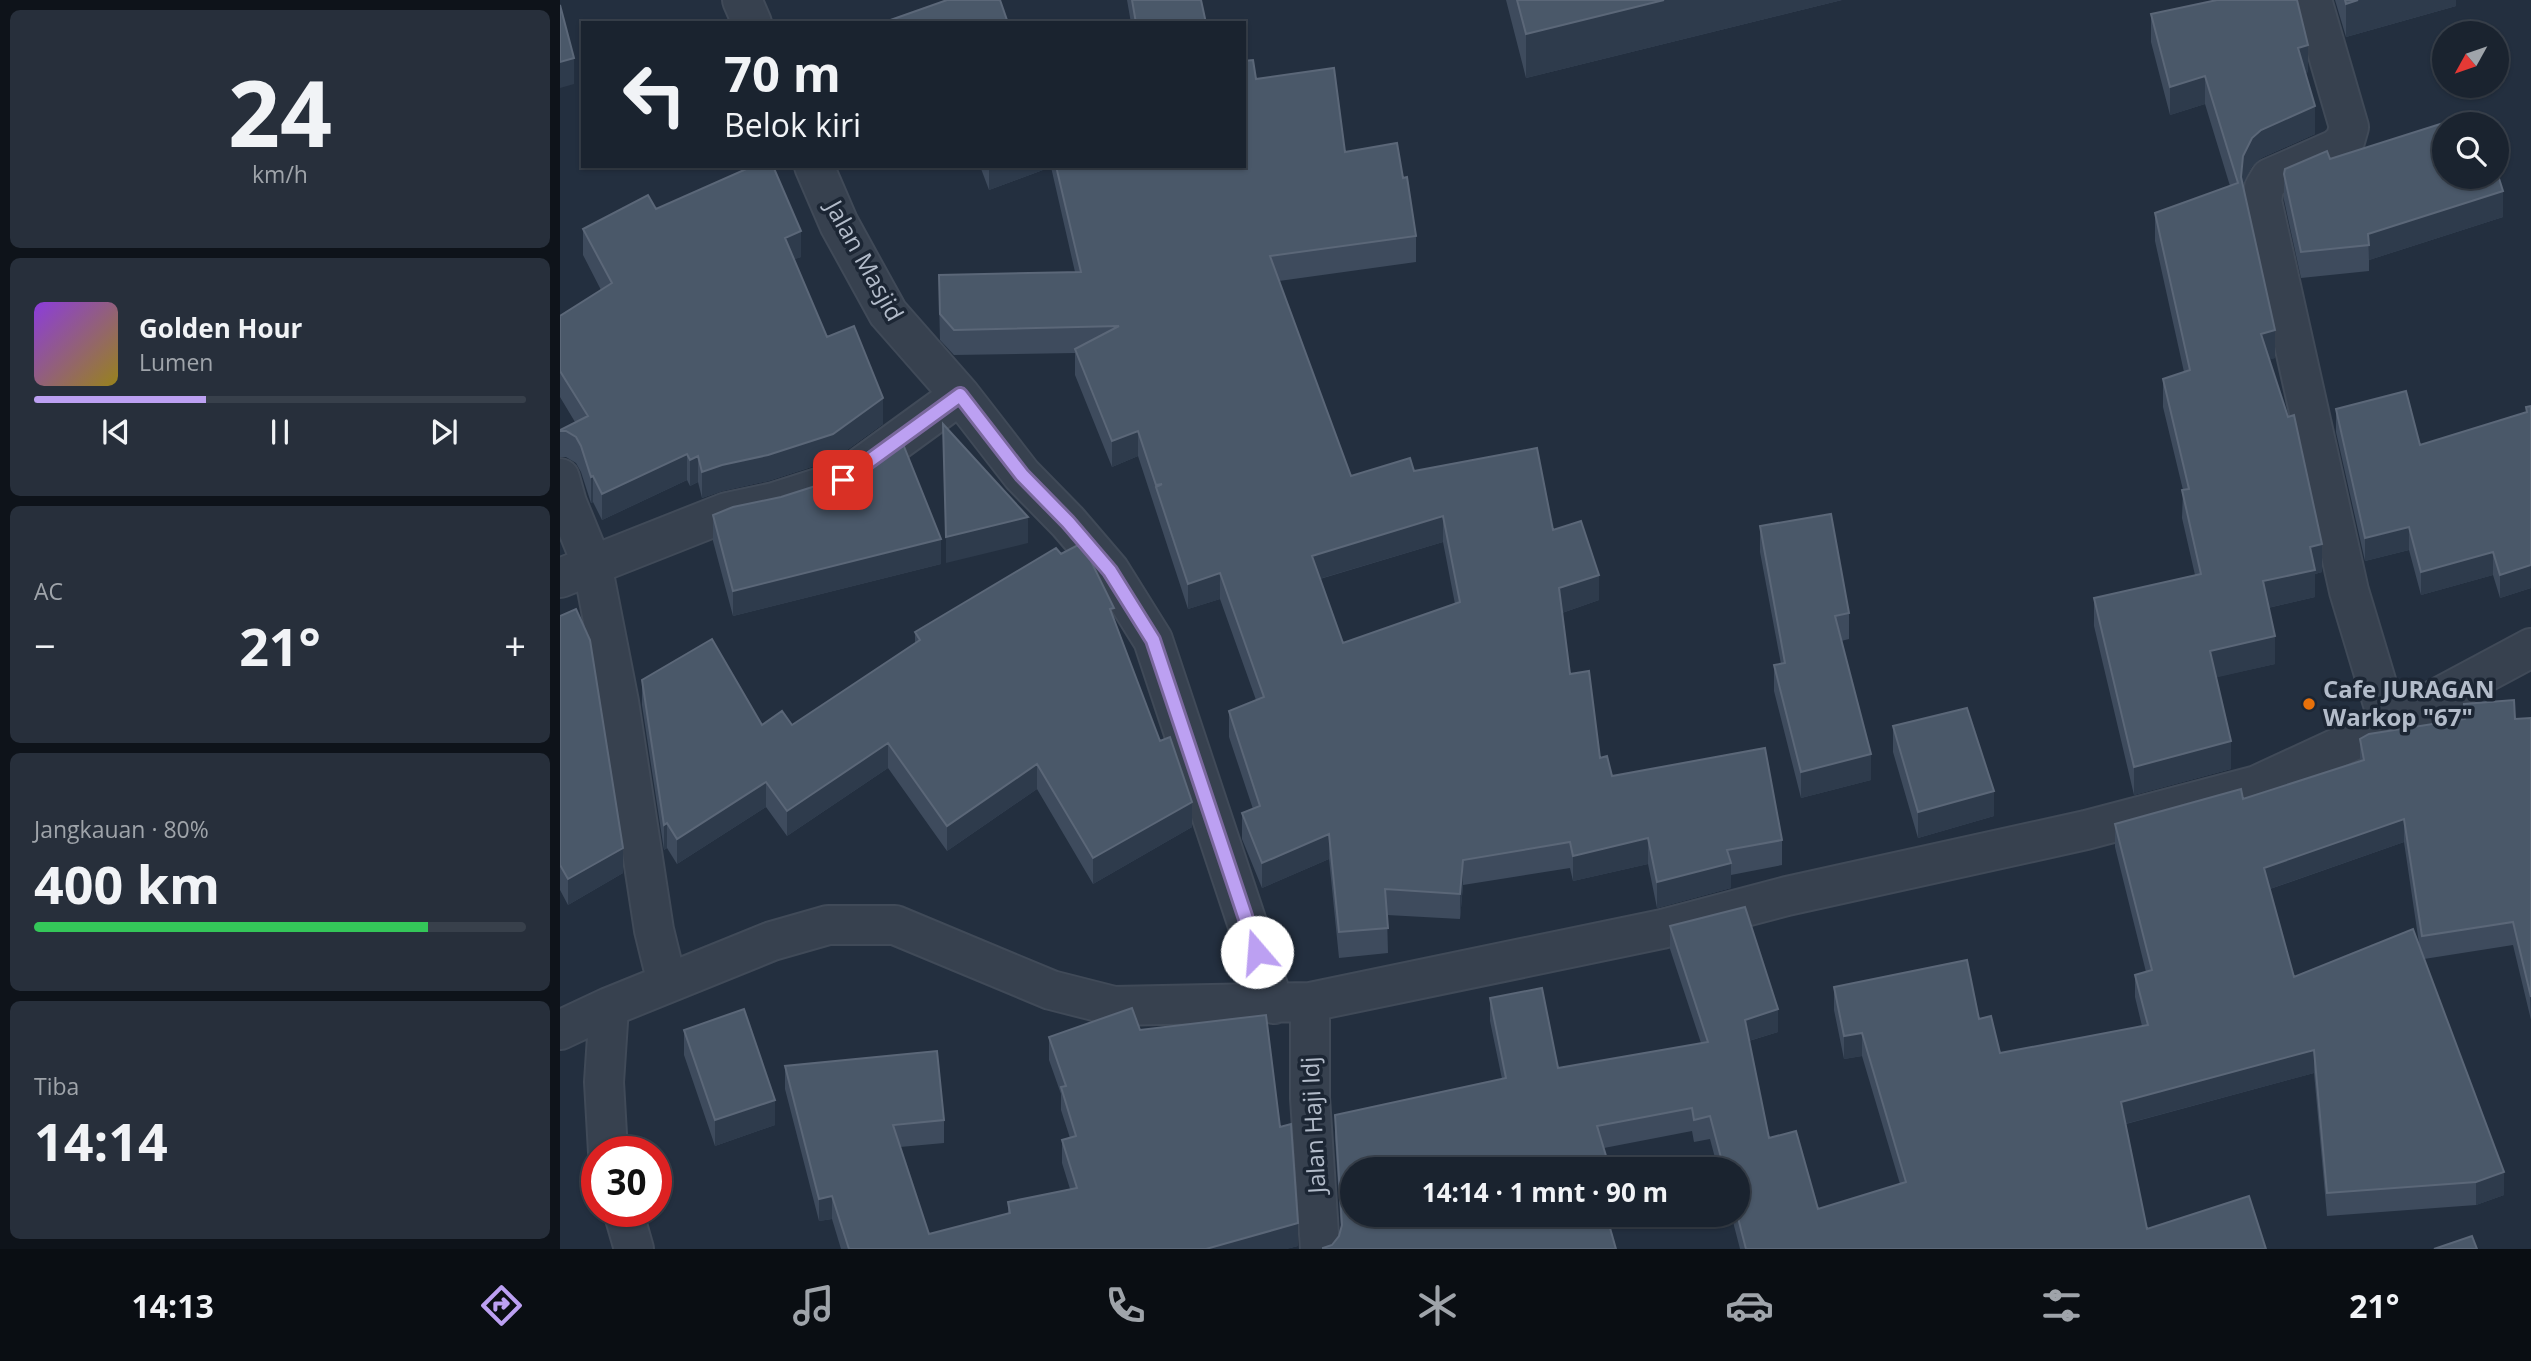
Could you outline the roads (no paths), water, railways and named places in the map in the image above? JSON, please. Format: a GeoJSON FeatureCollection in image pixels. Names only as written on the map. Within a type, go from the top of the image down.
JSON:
{"type":"FeatureCollection","features":[{"type":"Feature","properties":{"kind":"street"},"geometry":{"type":"LineString","coordinates":[[743,0],[751,21]]}},
{"type":"Feature","properties":{"kind":"street"},"geometry":{"type":"LineString","coordinates":[[2312,0],[2350,127],[2346,141],[2336,149],[2270,178],[2264,188],[2262,201],[2348,591],[2389,724]]}},
{"type":"Feature","properties":{"kind":"street","name":"Jalan Masjid"},"geometry":{"type":"LineString","coordinates":[[815,168],[839,224],[888,313],[960,395],[1022,475],[1068,522],[1110,571],[1153,640],[1292,1003]]}},
{"type":"Feature","properties":{"kind":"street"},"geometry":{"type":"LineString","coordinates":[[576,571],[727,512],[774,502],[843,480],[960,395]]}},
{"type":"Feature","properties":{"kind":"street"},"geometry":{"type":"LineString","coordinates":[[560,478],[567,503],[576,571],[619,702],[654,930],[667,984]]}},
{"type":"Feature","properties":{"kind":"street"},"geometry":{"type":"LineString","coordinates":[[560,1030],[609,1007],[772,941],[828,925],[895,925],[1051,990],[1114,1006],[1292,1003],[1662,929],[1787,896],[2086,830],[2256,785],[2389,724],[2531,648]]}},
{"type":"Feature","properties":{"kind":"street","name":"Jalan Haji Idj"},"geometry":{"type":"LineString","coordinates":[[1292,1003],[1310,1098],[1320,1249]]}},
{"type":"Feature","properties":{"kind":"street"},"geometry":{"type":"LineString","coordinates":[[607,1136],[604,1082],[609,1007]]}},
{"type":"Feature","properties":{"kind":"street"},"geometry":{"type":"LineString","coordinates":[[627,1227],[634,1249]]}},
{"type":"Feature","properties":{"kind":"place","name":"Cafe JURAGAN Warkop \"67\""},"geometry":{"type":"Point","coordinates":[2309,704]}}]}
